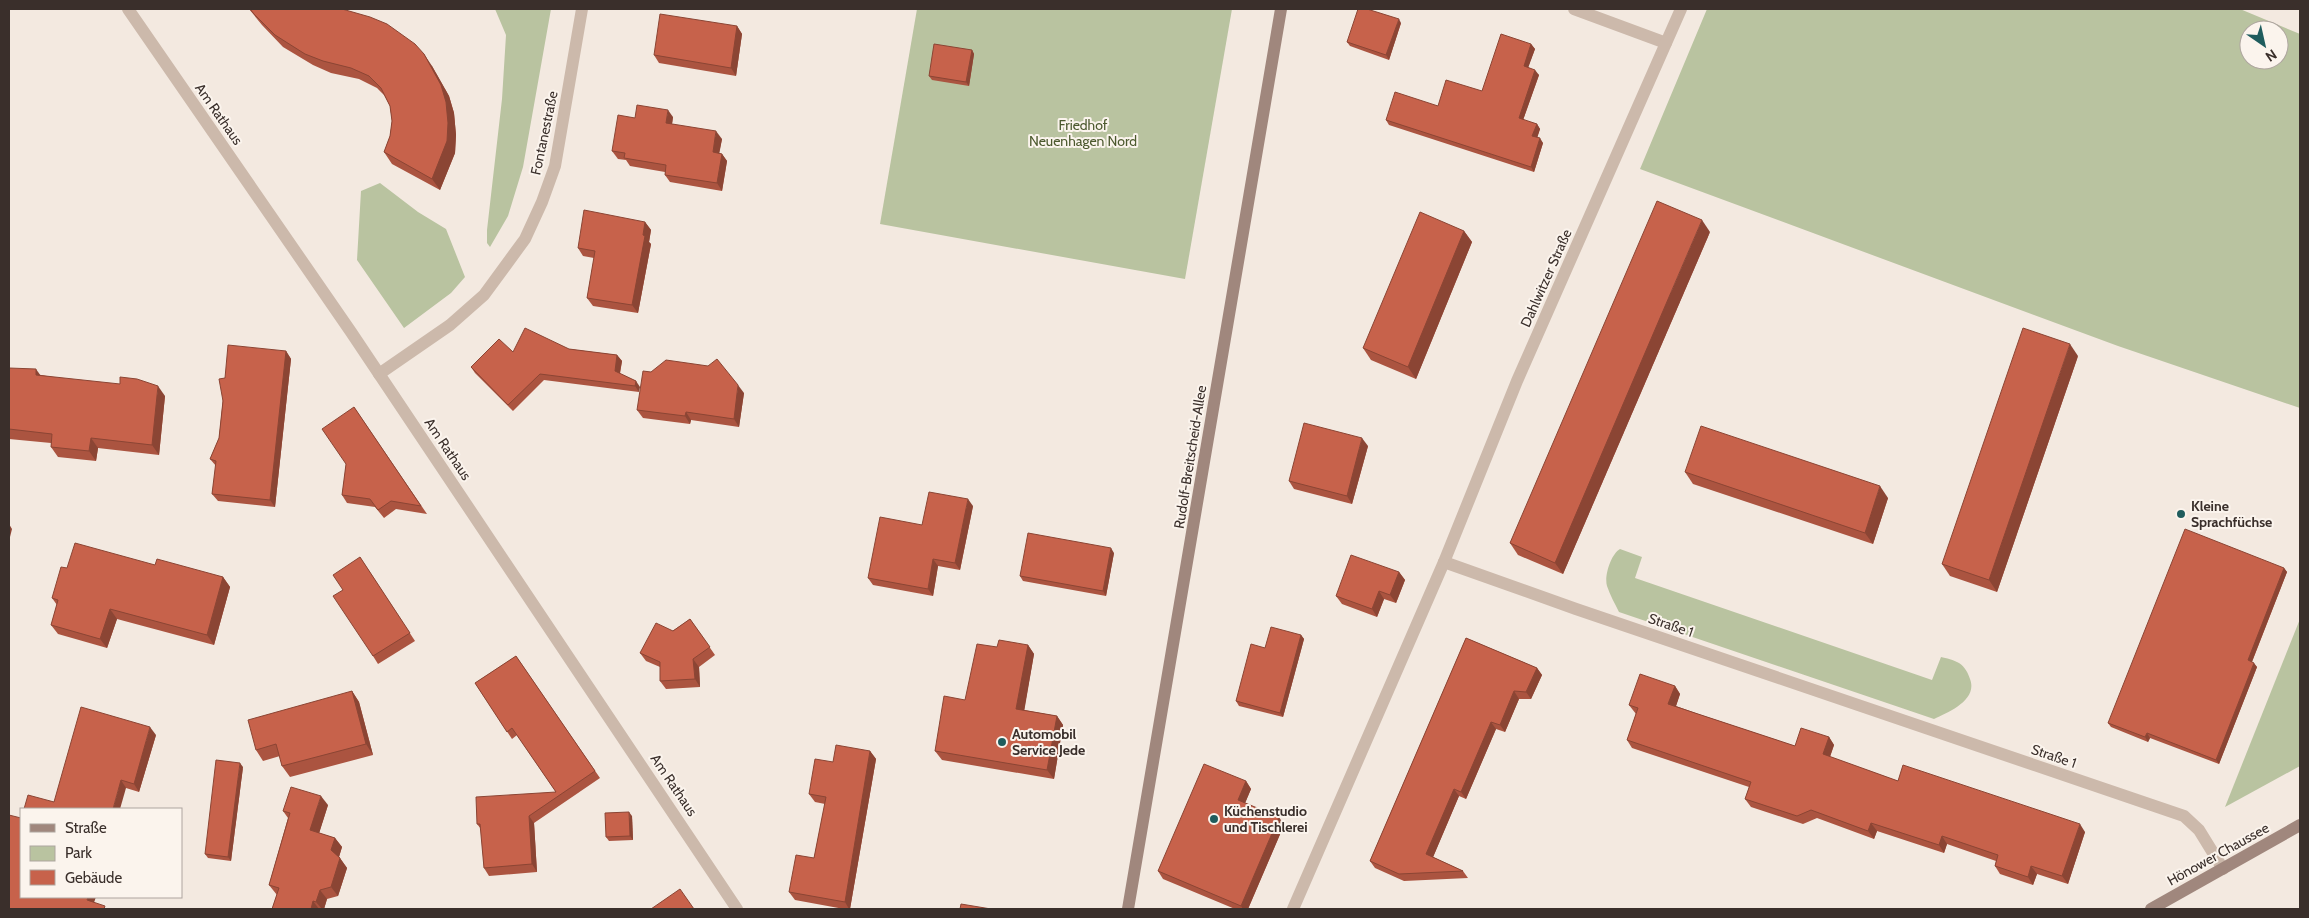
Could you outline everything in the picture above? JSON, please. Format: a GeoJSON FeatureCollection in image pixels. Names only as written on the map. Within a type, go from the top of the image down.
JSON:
{"type":"FeatureCollection","features":[{"type":"Feature","properties":{"kind":"street","name":"Am Rathaus"},"geometry":{"type":"LineString","coordinates":[[128,9],[379,374],[737,909]]}},
{"type":"Feature","properties":{"kind":"street","name":"Fontanestraße"},"geometry":{"type":"LineString","coordinates":[[379,374],[450,325],[484,295],[525,239],[542,202],[555,166],[582,9]]}},
{"type":"Feature","properties":{"kind":"street","name":"Rudolf-Breitscheid-Allee"},"geometry":{"type":"LineString","coordinates":[[1128,909],[1281,9]]}},
{"type":"Feature","properties":{"kind":"street"},"geometry":{"type":"LineString","coordinates":[[1574,9],[1666,43]]}},
{"type":"Feature","properties":{"kind":"street","name":"Dahlwitzer Straße"},"geometry":{"type":"LineString","coordinates":[[1444,562],[1517,381],[1681,9]]}},
{"type":"Feature","properties":{"kind":"street"},"geometry":{"type":"LineString","coordinates":[[1293,909],[1444,562]]}},
{"type":"Feature","properties":{"kind":"street","name":"Straße 1"},"geometry":{"type":"LineString","coordinates":[[1444,562],[2184,816],[2199,830],[2223,869]]}},
{"type":"Feature","properties":{"kind":"street","name":"Hönower Chaussee"},"geometry":{"type":"LineString","coordinates":[[2151,909],[2300,825]]}},
{"type":"Feature","properties":{"kind":"green space"},"geometry":{"type":"Polygon","coordinates":[[[495,9],[551,9],[523,167],[508,216],[490,247],[487,243],[487,230],[502,99],[506,35],[495,9]]]}},
{"type":"Feature","properties":{"kind":"green space","name":"Friedhof Neuenhagen Nord"},"geometry":{"type":"Polygon","coordinates":[[[917,9],[1232,9],[1185,279],[880,224],[917,9]]]}},
{"type":"Feature","properties":{"kind":"green space"},"geometry":{"type":"Polygon","coordinates":[[[1707,9],[2240,9],[2266,20],[2239,20],[2239,70],[2289,70],[2289,29],[2300,34],[2300,408],[2118,346],[1640,169],[1707,9]]]}},
{"type":"Feature","properties":{"kind":"green space"},"geometry":{"type":"Polygon","coordinates":[[[380,183],[418,212],[446,229],[465,277],[451,293],[404,328],[357,260],[361,191],[380,183]]]}},
{"type":"Feature","properties":{"kind":"green space"},"geometry":{"type":"Polygon","coordinates":[[[1620,549],[1642,557],[1635,578],[1932,680],[1941,657],[1955,661],[1966,670],[1970,679],[1970,693],[1961,704],[1934,719],[1619,612],[1606,582],[1611,560],[1620,549]]]}},
{"type":"Feature","properties":{"kind":"green space"},"geometry":{"type":"Polygon","coordinates":[[[2300,619],[2300,766],[2225,807],[2300,619]]]}},
{"type":"Feature","properties":{"kind":"building"},"geometry":{"type":"Polygon","coordinates":[[[250,9],[342,9],[387,24],[415,44],[424,54],[441,85],[446,102],[447,141],[432,179],[384,152],[390,136],[392,121],[390,106],[381,88],[369,76],[351,68],[305,54],[275,35],[250,9]]]}},
{"type":"Feature","properties":{"kind":"building"},"geometry":{"type":"Polygon","coordinates":[[[1358,9],[1367,9],[1399,19],[1386,55],[1347,42],[1358,9]]]}},
{"type":"Feature","properties":{"kind":"building"},"geometry":{"type":"Polygon","coordinates":[[[660,14],[737,26],[731,68],[654,55],[660,14]]]}},
{"type":"Feature","properties":{"kind":"building"},"geometry":{"type":"Polygon","coordinates":[[[1501,34],[1531,44],[1524,66],[1535,70],[1519,118],[1537,124],[1532,136],[1540,138],[1531,167],[1386,120],[1395,92],[1438,106],[1446,80],[1482,91],[1501,34]]]}},
{"type":"Feature","properties":{"kind":"building"},"geometry":{"type":"Polygon","coordinates":[[[934,44],[972,50],[966,82],[929,76],[934,44]]]}},
{"type":"Feature","properties":{"kind":"building"},"geometry":{"type":"Polygon","coordinates":[[[637,105],[668,110],[666,123],[716,131],[713,152],[722,154],[717,183],[665,175],[666,165],[624,158],[625,153],[612,151],[618,115],[635,118],[637,105]]]}},
{"type":"Feature","properties":{"kind":"building"},"geometry":{"type":"Polygon","coordinates":[[[1657,201],[1702,220],[1555,563],[1510,543],[1657,201]]]}},
{"type":"Feature","properties":{"kind":"building"},"geometry":{"type":"Polygon","coordinates":[[[584,210],[645,222],[643,235],[645,236],[632,305],[587,298],[595,251],[578,248],[584,210]]]}},
{"type":"Feature","properties":{"kind":"building"},"geometry":{"type":"Polygon","coordinates":[[[1420,212],[1464,231],[1408,367],[1363,348],[1420,212]]]}},
{"type":"Feature","properties":{"kind":"building"},"geometry":{"type":"Polygon","coordinates":[[[525,328],[569,349],[617,355],[615,371],[636,381],[635,386],[540,374],[508,405],[471,367],[499,339],[513,352],[525,328]]]}},
{"type":"Feature","properties":{"kind":"building"},"geometry":{"type":"Polygon","coordinates":[[[2023,328],[2070,344],[1989,580],[1942,564],[2023,328]]]}},
{"type":"Feature","properties":{"kind":"building"},"geometry":{"type":"Polygon","coordinates":[[[228,345],[286,351],[270,500],[212,494],[216,461],[210,459],[219,438],[223,401],[219,379],[225,378],[228,345]]]}},
{"type":"Feature","properties":{"kind":"building"},"geometry":{"type":"Polygon","coordinates":[[[717,359],[738,385],[734,419],[686,412],[685,416],[637,410],[643,371],[651,372],[666,360],[708,366],[717,359]]]}},
{"type":"Feature","properties":{"kind":"building"},"geometry":{"type":"Polygon","coordinates":[[[9,368],[36,369],[36,375],[120,384],[120,377],[137,379],[158,386],[152,445],[91,438],[89,451],[51,447],[52,434],[9,429],[9,368]]]}},
{"type":"Feature","properties":{"kind":"building"},"geometry":{"type":"Polygon","coordinates":[[[354,407],[421,506],[391,501],[378,510],[370,499],[342,495],[346,464],[322,429],[354,407]]]}},
{"type":"Feature","properties":{"kind":"building"},"geometry":{"type":"Polygon","coordinates":[[[1304,423],[1362,438],[1347,496],[1289,481],[1304,423]]]}},
{"type":"Feature","properties":{"kind":"building"},"geometry":{"type":"Polygon","coordinates":[[[1701,426],[1880,486],[1865,533],[1685,472],[1701,426]]]}},
{"type":"Feature","properties":{"kind":"building"},"geometry":{"type":"Polygon","coordinates":[[[929,492],[968,499],[955,563],[933,559],[928,589],[868,578],[880,517],[922,525],[929,492]]]}},
{"type":"Feature","properties":{"kind":"building"},"geometry":{"type":"Polygon","coordinates":[[[2185,529],[2284,568],[2248,660],[2254,663],[2216,760],[2147,733],[2145,737],[2108,723],[2185,529]]]}},
{"type":"Feature","properties":{"kind":"building"},"geometry":{"type":"Polygon","coordinates":[[[1028,533],[1111,548],[1103,591],[1020,576],[1028,533]]]}},
{"type":"Feature","properties":{"kind":"building"},"geometry":{"type":"Polygon","coordinates":[[[75,543],[155,565],[157,559],[223,577],[207,635],[110,609],[100,639],[51,625],[58,600],[52,598],[61,567],[67,568],[75,543]]]}},
{"type":"Feature","properties":{"kind":"building"},"geometry":{"type":"Polygon","coordinates":[[[1351,555],[1399,572],[1390,595],[1379,591],[1372,609],[1336,596],[1351,555]]]}},
{"type":"Feature","properties":{"kind":"building"},"geometry":{"type":"Polygon","coordinates":[[[360,557],[410,633],[373,656],[333,596],[343,590],[333,575],[360,557]]]}},
{"type":"Feature","properties":{"kind":"building"},"geometry":{"type":"Polygon","coordinates":[[[690,619],[710,647],[693,659],[695,679],[660,681],[660,662],[640,653],[656,623],[673,631],[690,619]]]}},
{"type":"Feature","properties":{"kind":"building"},"geometry":{"type":"Polygon","coordinates":[[[1271,627],[1301,635],[1280,713],[1236,701],[1251,644],[1265,648],[1271,627]]]}},
{"type":"Feature","properties":{"kind":"building"},"geometry":{"type":"Polygon","coordinates":[[[1466,638],[1537,668],[1526,692],[1514,691],[1500,725],[1491,722],[1461,792],[1454,789],[1426,854],[1463,871],[1399,874],[1370,861],[1466,638]]]}},
{"type":"Feature","properties":{"kind":"building"},"geometry":{"type":"Polygon","coordinates":[[[999,640],[1028,645],[1016,709],[1057,716],[1047,770],[935,751],[944,696],[965,700],[977,644],[997,647],[999,640]]]}},
{"type":"Feature","properties":{"kind":"building"},"geometry":{"type":"Polygon","coordinates":[[[516,656],[595,771],[529,816],[532,864],[484,868],[480,824],[477,824],[476,797],[556,792],[512,728],[507,732],[475,683],[516,656]]]}},
{"type":"Feature","properties":{"kind":"building"},"geometry":{"type":"Polygon","coordinates":[[[1640,674],[1675,686],[1668,704],[1795,746],[1801,728],[1829,737],[1823,754],[1898,781],[1903,765],[2080,824],[2062,876],[2031,866],[2028,877],[1995,866],[1998,855],[1942,836],[1939,845],[1871,823],[1868,831],[1811,810],[1797,816],[1745,799],[1751,782],[1627,740],[1638,708],[1629,705],[1640,674]]]}},
{"type":"Feature","properties":{"kind":"building"},"geometry":{"type":"Polygon","coordinates":[[[352,691],[366,744],[282,766],[276,744],[256,750],[248,720],[352,691]]]}},
{"type":"Feature","properties":{"kind":"building"},"geometry":{"type":"Polygon","coordinates":[[[81,707],[150,727],[134,784],[121,780],[113,808],[24,808],[28,795],[54,802],[81,707]]]}},
{"type":"Feature","properties":{"kind":"building"},"geometry":{"type":"Polygon","coordinates":[[[836,745],[870,751],[845,902],[789,892],[796,855],[814,858],[826,797],[809,794],[815,759],[833,762],[836,745]]]}},
{"type":"Feature","properties":{"kind":"building"},"geometry":{"type":"Polygon","coordinates":[[[216,760],[240,763],[228,857],[205,854],[216,760]]]}},
{"type":"Feature","properties":{"kind":"building"},"geometry":{"type":"Polygon","coordinates":[[[1204,764],[1246,781],[1238,800],[1279,817],[1241,906],[1158,871],[1204,764]]]}},
{"type":"Feature","properties":{"kind":"building"},"geometry":{"type":"Polygon","coordinates":[[[291,787],[321,796],[310,830],[335,838],[331,850],[340,858],[331,887],[320,890],[316,902],[313,901],[311,909],[272,909],[279,888],[269,885],[290,813],[283,811],[291,787]]]}},
{"type":"Feature","properties":{"kind":"building"},"geometry":{"type":"Polygon","coordinates":[[[629,812],[630,836],[606,837],[605,813],[629,812]]]}},
{"type":"Feature","properties":{"kind":"building"},"geometry":{"type":"Polygon","coordinates":[[[9,815],[20,818],[20,898],[88,898],[87,900],[105,906],[104,909],[9,909],[9,815]]]}},
{"type":"Feature","properties":{"kind":"building"},"geometry":{"type":"Polygon","coordinates":[[[680,889],[694,909],[651,909],[680,889]]]}},
{"type":"Feature","properties":{"kind":"building"},"geometry":{"type":"Polygon","coordinates":[[[961,904],[991,909],[960,909],[961,904]]]}},
{"type":"Feature","properties":{"kind":"place","name":"Kleine Sprachfüchse"},"geometry":{"type":"Point","coordinates":[2181,514]}},
{"type":"Feature","properties":{"kind":"place","name":"Automobil Service Jede"},"geometry":{"type":"Point","coordinates":[1002,742]}},
{"type":"Feature","properties":{"kind":"place","name":"Küchenstudio und Tischlerei"},"geometry":{"type":"Point","coordinates":[1214,819]}}]}
